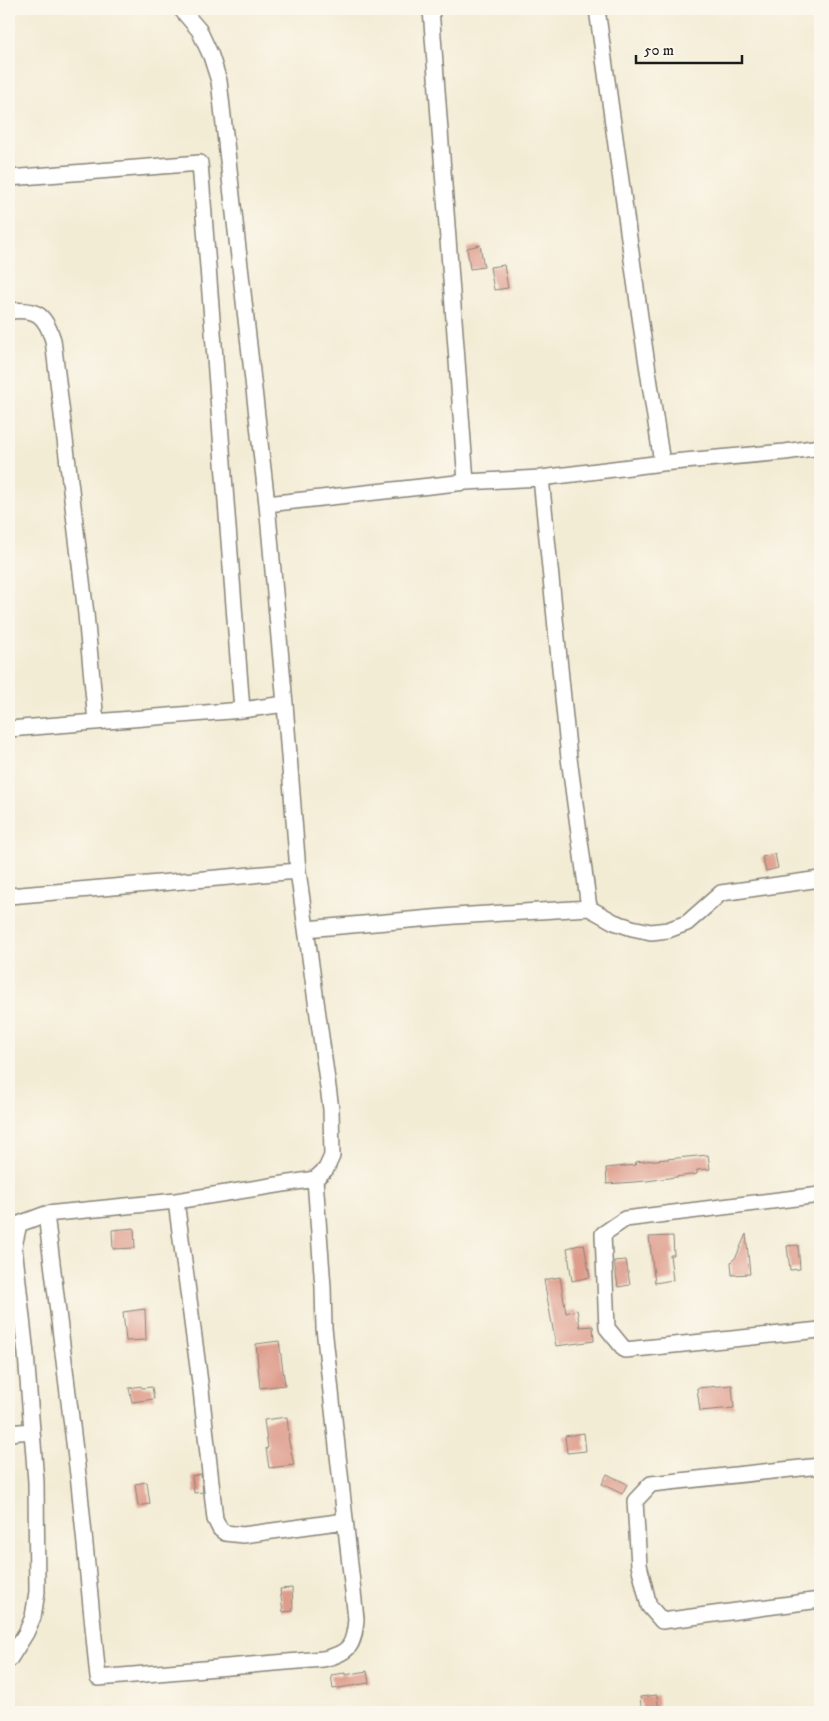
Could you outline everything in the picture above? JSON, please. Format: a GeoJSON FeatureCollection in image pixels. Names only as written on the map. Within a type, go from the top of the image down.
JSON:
{"type":"FeatureCollection","features":[{"type":"Feature","properties":{"kind":"street"},"geometry":{"type":"LineString","coordinates":[[9,1660],[26,1633],[33,1617],[37,1592],[36,1482],[26,1354],[14,1291],[14,1246],[19,1224],[46,1214],[176,1202],[315,1180],[326,1169],[332,1156],[331,1109],[298,870],[267,504],[219,81],[211,56],[199,30],[181,9]]}},
{"type":"Feature","properties":{"kind":"street"},"geometry":{"type":"LineString","coordinates":[[431,9],[466,482]]}},
{"type":"Feature","properties":{"kind":"street"},"geometry":{"type":"LineString","coordinates":[[596,9],[662,463]]}},
{"type":"Feature","properties":{"kind":"street"},"geometry":{"type":"LineString","coordinates":[[9,178],[200,163],[242,710]]}},
{"type":"Feature","properties":{"kind":"street"},"geometry":{"type":"LineString","coordinates":[[9,311],[28,311],[40,315],[47,323],[53,340],[86,614],[96,722]]}},
{"type":"Feature","properties":{"kind":"street"},"geometry":{"type":"LineString","coordinates":[[267,504],[466,482],[541,478],[662,463],[820,447]]}},
{"type":"Feature","properties":{"kind":"street"},"geometry":{"type":"LineString","coordinates":[[541,478],[569,758],[589,908]]}},
{"type":"Feature","properties":{"kind":"street"},"geometry":{"type":"LineString","coordinates":[[9,729],[242,710],[285,704]]}},
{"type":"Feature","properties":{"kind":"street"},"geometry":{"type":"LineString","coordinates":[[9,896],[298,870]]}},
{"type":"Feature","properties":{"kind":"street"},"geometry":{"type":"LineString","coordinates":[[306,929],[455,916],[589,908],[614,922],[651,932],[668,930],[688,923],[721,894],[820,879]]}},
{"type":"Feature","properties":{"kind":"street"},"geometry":{"type":"LineString","coordinates":[[46,1214],[79,1483],[98,1678],[323,1659],[336,1656],[347,1650],[355,1637],[356,1619],[324,1328],[315,1180]]}},
{"type":"Feature","properties":{"kind":"street"},"geometry":{"type":"LineString","coordinates":[[820,1195],[625,1219],[603,1234],[607,1328],[625,1350],[820,1330]]}},
{"type":"Feature","properties":{"kind":"street"},"geometry":{"type":"LineString","coordinates":[[176,1202],[201,1390],[215,1519],[220,1529],[232,1535],[243,1535],[345,1521]]}},
{"type":"Feature","properties":{"kind":"street"},"geometry":{"type":"LineString","coordinates":[[9,1433],[31,1431]]}},
{"type":"Feature","properties":{"kind":"street"},"geometry":{"type":"LineString","coordinates":[[820,1466],[651,1484],[635,1501],[639,1566],[649,1606],[662,1621],[820,1600]]}},
{"type":"Feature","properties":{"kind":"building"},"geometry":{"type":"Polygon","coordinates":[[[480,245],[484,267],[470,269],[467,248],[480,245]]]}},
{"type":"Feature","properties":{"kind":"building"},"geometry":{"type":"Polygon","coordinates":[[[504,265],[508,288],[494,290],[490,267],[504,265]]]}},
{"type":"Feature","properties":{"kind":"building"},"geometry":{"type":"Polygon","coordinates":[[[775,854],[778,868],[766,871],[762,857],[775,854]]]}},
{"type":"Feature","properties":{"kind":"building"},"geometry":{"type":"Polygon","coordinates":[[[708,1155],[710,1169],[697,1170],[697,1174],[607,1184],[606,1168],[636,1165],[635,1162],[708,1155]]]}},
{"type":"Feature","properties":{"kind":"building"},"geometry":{"type":"Polygon","coordinates":[[[134,1228],[135,1248],[113,1249],[112,1230],[134,1228]]]}},
{"type":"Feature","properties":{"kind":"building"},"geometry":{"type":"Polygon","coordinates":[[[746,1234],[750,1274],[732,1275],[731,1262],[736,1257],[746,1234]]]}},
{"type":"Feature","properties":{"kind":"building"},"geometry":{"type":"Polygon","coordinates":[[[673,1236],[674,1255],[670,1255],[673,1280],[655,1283],[649,1237],[673,1236]]]}},
{"type":"Feature","properties":{"kind":"building"},"geometry":{"type":"Polygon","coordinates":[[[584,1244],[590,1277],[572,1281],[567,1248],[584,1244]]]}},
{"type":"Feature","properties":{"kind":"building"},"geometry":{"type":"Polygon","coordinates":[[[798,1245],[800,1269],[790,1270],[787,1246],[798,1245]]]}},
{"type":"Feature","properties":{"kind":"building"},"geometry":{"type":"Polygon","coordinates":[[[626,1260],[630,1285],[618,1287],[614,1261],[626,1260]]]}},
{"type":"Feature","properties":{"kind":"building"},"geometry":{"type":"Polygon","coordinates":[[[560,1277],[566,1313],[577,1310],[580,1327],[593,1326],[594,1341],[556,1346],[544,1280],[560,1277]]]}},
{"type":"Feature","properties":{"kind":"building"},"geometry":{"type":"Polygon","coordinates":[[[145,1309],[146,1340],[126,1341],[123,1312],[145,1309]]]}},
{"type":"Feature","properties":{"kind":"building"},"geometry":{"type":"Polygon","coordinates":[[[279,1341],[285,1385],[260,1388],[256,1344],[279,1341]]]}},
{"type":"Feature","properties":{"kind":"building"},"geometry":{"type":"Polygon","coordinates":[[[732,1385],[734,1408],[700,1411],[697,1388],[732,1385]]]}},
{"type":"Feature","properties":{"kind":"building"},"geometry":{"type":"Polygon","coordinates":[[[141,1386],[142,1388],[152,1387],[154,1399],[132,1402],[129,1388],[141,1386]]]}},
{"type":"Feature","properties":{"kind":"building"},"geometry":{"type":"Polygon","coordinates":[[[287,1417],[288,1437],[294,1465],[269,1468],[264,1420],[287,1417]]]}},
{"type":"Feature","properties":{"kind":"building"},"geometry":{"type":"Polygon","coordinates":[[[584,1433],[586,1451],[567,1453],[565,1436],[584,1433]]]}},
{"type":"Feature","properties":{"kind":"building"},"geometry":{"type":"Polygon","coordinates":[[[201,1474],[203,1492],[194,1493],[192,1476],[201,1474]]]}},
{"type":"Feature","properties":{"kind":"building"},"geometry":{"type":"Polygon","coordinates":[[[607,1474],[627,1484],[622,1494],[602,1484],[607,1474]]]}},
{"type":"Feature","properties":{"kind":"building"},"geometry":{"type":"Polygon","coordinates":[[[147,1482],[150,1504],[138,1506],[135,1484],[147,1482]]]}},
{"type":"Feature","properties":{"kind":"building"},"geometry":{"type":"Polygon","coordinates":[[[292,1588],[293,1611],[283,1612],[280,1589],[292,1588]]]}},
{"type":"Feature","properties":{"kind":"building"},"geometry":{"type":"Polygon","coordinates":[[[367,1671],[369,1683],[333,1689],[331,1675],[345,1673],[345,1675],[367,1671]]]}},
{"type":"Feature","properties":{"kind":"building"},"geometry":{"type":"Polygon","coordinates":[[[657,1695],[659,1712],[642,1712],[640,1697],[657,1695]]]}}]}
